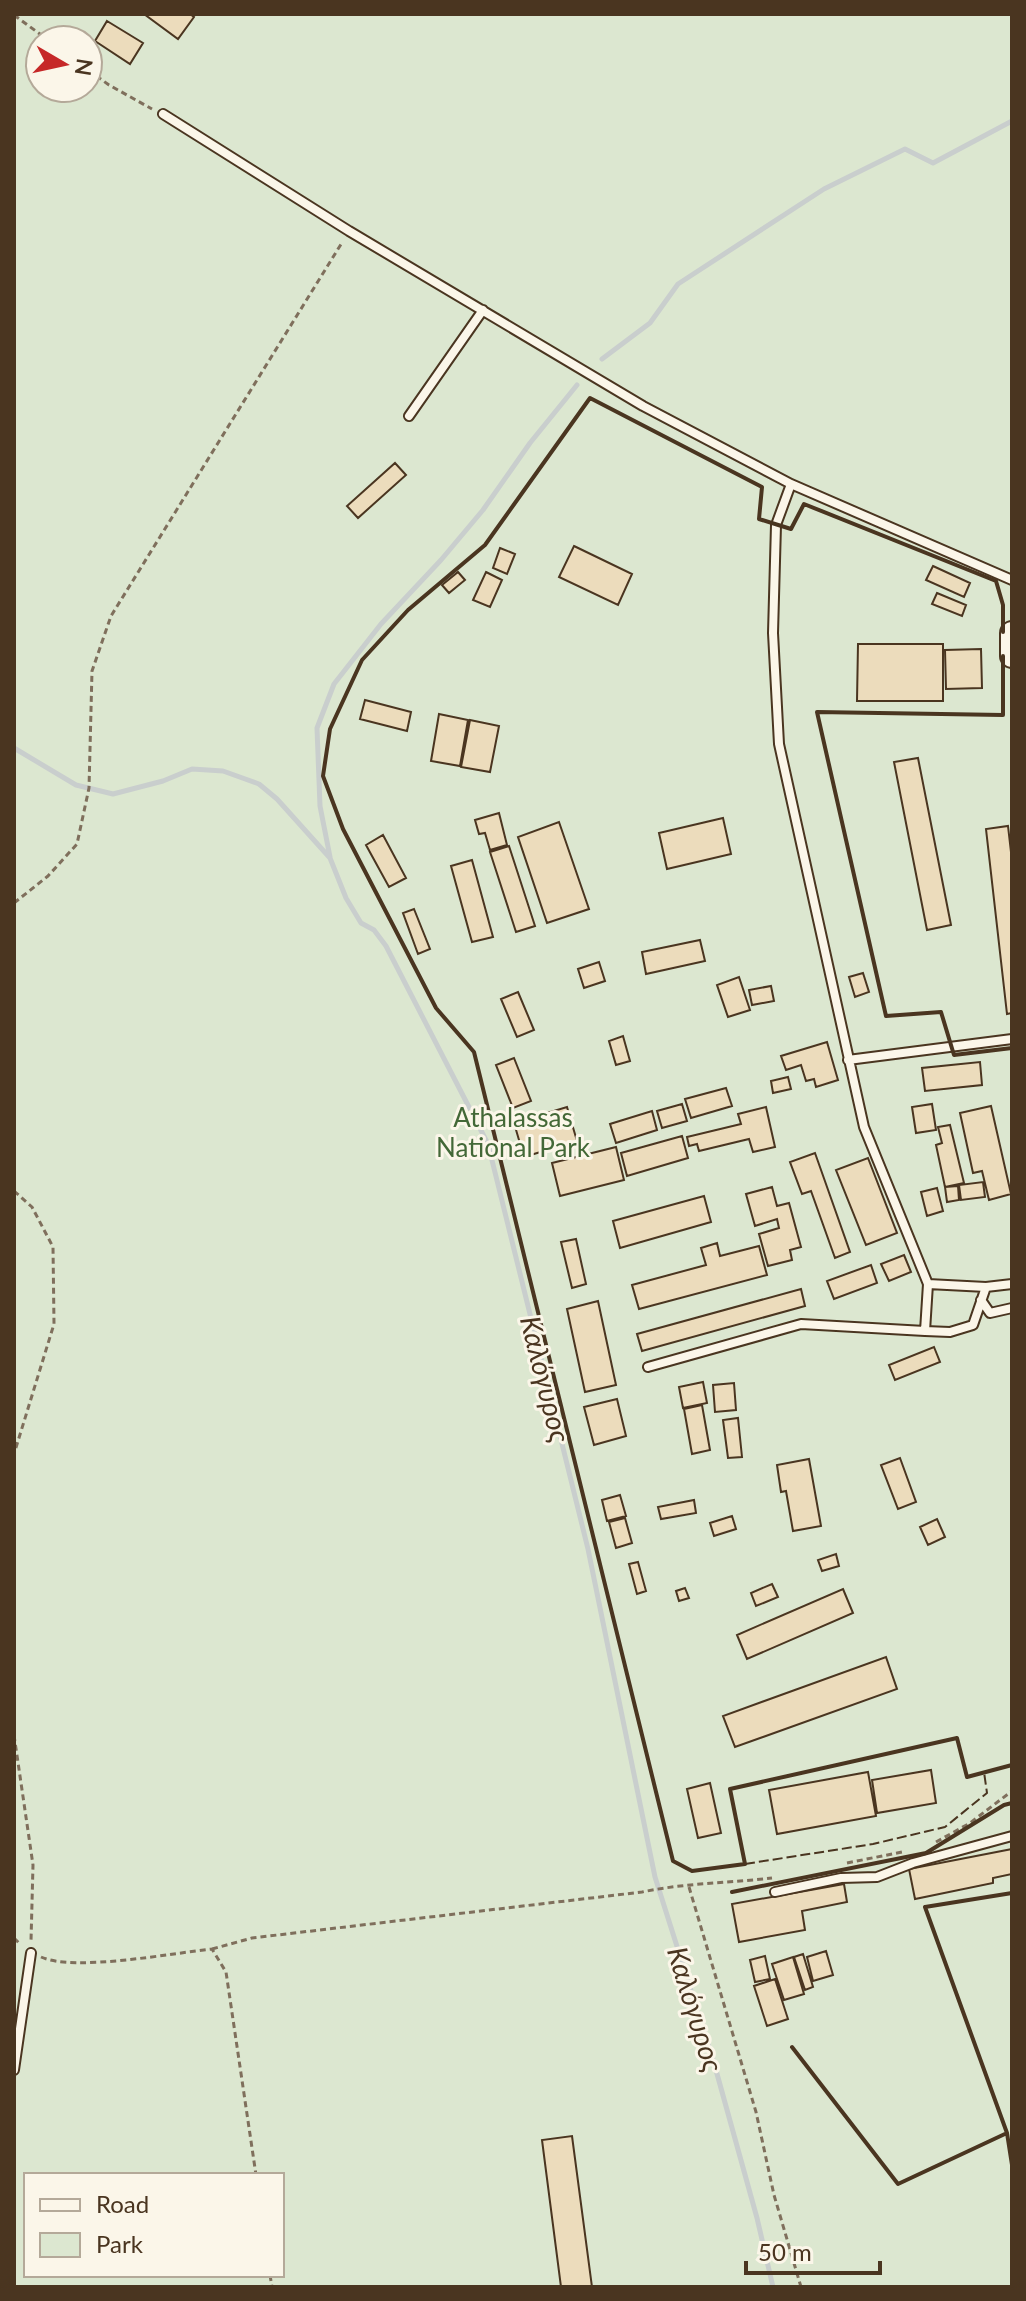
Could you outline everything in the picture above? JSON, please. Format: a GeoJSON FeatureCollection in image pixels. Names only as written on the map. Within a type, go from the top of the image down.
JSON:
{"type":"FeatureCollection","features":[{"type":"Feature","properties":{"kind":"main road"},"geometry":{"type":"LineString","coordinates":[[1012,633],[1012,656]]}},
{"type":"Feature","properties":{"kind":"lane"},"geometry":{"type":"LineString","coordinates":[[163,114],[349,231],[643,406],[791,484],[1012,580]]}},
{"type":"Feature","properties":{"kind":"lane"},"geometry":{"type":"LineString","coordinates":[[409,416],[483,310]]}},
{"type":"Feature","properties":{"kind":"lane"},"geometry":{"type":"LineString","coordinates":[[791,484],[776,525],[773,633],[779,744],[864,1127],[928,1284],[925,1331]]}},
{"type":"Feature","properties":{"kind":"lane"},"geometry":{"type":"LineString","coordinates":[[848,1060],[1012,1039]]}},
{"type":"Feature","properties":{"kind":"lane"},"geometry":{"type":"LineString","coordinates":[[928,1284],[986,1287],[1012,1284]]}},
{"type":"Feature","properties":{"kind":"lane"},"geometry":{"type":"LineString","coordinates":[[648,1367],[801,1324],[950,1332],[973,1325],[986,1287]]}},
{"type":"Feature","properties":{"kind":"lane"},"geometry":{"type":"LineString","coordinates":[[981,1300],[990,1313],[1012,1308]]}},
{"type":"Feature","properties":{"kind":"lane"},"geometry":{"type":"LineString","coordinates":[[775,1892],[841,1878],[877,1877],[913,1863],[1012,1836]]}},
{"type":"Feature","properties":{"kind":"lane"},"geometry":{"type":"LineString","coordinates":[[14,2070],[31,1953]]}},
{"type":"Feature","properties":{"kind":"path"},"geometry":{"type":"LineString","coordinates":[[104,81],[163,114]]}},
{"type":"Feature","properties":{"kind":"path"},"geometry":{"type":"LineString","coordinates":[[14,903],[48,876],[77,844],[89,788],[92,671],[111,616],[349,231]]}},
{"type":"Feature","properties":{"kind":"path"},"geometry":{"type":"LineString","coordinates":[[14,1191],[32,1207],[53,1247],[54,1324],[14,1454]]}},
{"type":"Feature","properties":{"kind":"path"},"geometry":{"type":"LineString","coordinates":[[14,1735],[33,1865],[31,1953]]}},
{"type":"Feature","properties":{"kind":"path"},"geometry":{"type":"LineString","coordinates":[[930,1845],[970,1823],[1012,1791]]}},
{"type":"Feature","properties":{"kind":"path"},"geometry":{"type":"LineString","coordinates":[[843,1864],[909,1850]]}},
{"type":"Feature","properties":{"kind":"path"},"geometry":{"type":"LineString","coordinates":[[14,1938],[31,1953],[48,1960],[81,1963],[212,1949],[252,1938],[673,1886],[774,1878]]}},
{"type":"Feature","properties":{"kind":"path"},"geometry":{"type":"LineString","coordinates":[[689,1887],[756,2112],[774,2195],[801,2287]]}},
{"type":"Feature","properties":{"kind":"path"},"geometry":{"type":"LineString","coordinates":[[212,1949],[226,1972],[229,1986],[256,2173]]}},
{"type":"Feature","properties":{"kind":"green space","name":"Athalassas National Park"},"geometry":{"type":"Polygon","coordinates":[[[14,14],[1012,14],[1012,2287],[14,2287],[14,14]]]}},
{"type":"Feature","properties":{"kind":"building"},"geometry":{"type":"Polygon","coordinates":[[[144,14],[190,14],[194,17],[178,39],[144,14]]]}},
{"type":"Feature","properties":{"kind":"building"},"geometry":{"type":"Polygon","coordinates":[[[107,21],[143,43],[130,64],[104,47],[104,26],[107,21]]]}},
{"type":"Feature","properties":{"kind":"building"},"geometry":{"type":"Polygon","coordinates":[[[395,463],[406,475],[358,518],[347,506],[395,463]]]}},
{"type":"Feature","properties":{"kind":"building"},"geometry":{"type":"Polygon","coordinates":[[[574,546],[632,574],[618,605],[559,577],[574,546]]]}},
{"type":"Feature","properties":{"kind":"building"},"geometry":{"type":"Polygon","coordinates":[[[500,548],[515,554],[507,574],[493,568],[500,548]]]}},
{"type":"Feature","properties":{"kind":"building"},"geometry":{"type":"Polygon","coordinates":[[[933,566],[970,583],[964,597],[926,580],[933,566]]]}},
{"type":"Feature","properties":{"kind":"building"},"geometry":{"type":"Polygon","coordinates":[[[458,572],[465,580],[449,593],[442,585],[458,572]]]}},
{"type":"Feature","properties":{"kind":"building"},"geometry":{"type":"Polygon","coordinates":[[[486,572],[502,580],[490,607],[473,600],[486,572]]]}},
{"type":"Feature","properties":{"kind":"building"},"geometry":{"type":"Polygon","coordinates":[[[937,593],[966,605],[962,616],[932,604],[937,593]]]}},
{"type":"Feature","properties":{"kind":"building"},"geometry":{"type":"Polygon","coordinates":[[[858,644],[943,644],[943,701],[857,701],[858,644]]]}},
{"type":"Feature","properties":{"kind":"building"},"geometry":{"type":"Polygon","coordinates":[[[981,649],[982,688],[946,689],[945,650],[981,649]]]}},
{"type":"Feature","properties":{"kind":"building"},"geometry":{"type":"Polygon","coordinates":[[[365,700],[411,712],[407,731],[360,719],[365,700]]]}},
{"type":"Feature","properties":{"kind":"building"},"geometry":{"type":"Polygon","coordinates":[[[439,714],[468,720],[460,766],[431,761],[439,714]]]}},
{"type":"Feature","properties":{"kind":"building"},"geometry":{"type":"Polygon","coordinates":[[[470,720],[499,726],[490,772],[461,767],[470,720]]]}},
{"type":"Feature","properties":{"kind":"building"},"geometry":{"type":"Polygon","coordinates":[[[918,758],[951,925],[927,930],[894,762],[918,758]]]}},
{"type":"Feature","properties":{"kind":"building"},"geometry":{"type":"Polygon","coordinates":[[[499,813],[507,845],[490,850],[485,833],[479,834],[475,820],[499,813]]]}},
{"type":"Feature","properties":{"kind":"building"},"geometry":{"type":"Polygon","coordinates":[[[723,818],[731,854],[667,869],[659,833],[723,818]]]}},
{"type":"Feature","properties":{"kind":"building"},"geometry":{"type":"Polygon","coordinates":[[[559,822],[589,909],[547,923],[518,837],[559,822]]]}},
{"type":"Feature","properties":{"kind":"building"},"geometry":{"type":"Polygon","coordinates":[[[1008,826],[1012,861],[1012,1013],[1007,1014],[986,829],[1008,826]]]}},
{"type":"Feature","properties":{"kind":"building"},"geometry":{"type":"Polygon","coordinates":[[[383,835],[406,878],[389,887],[366,845],[383,835]]]}},
{"type":"Feature","properties":{"kind":"building"},"geometry":{"type":"Polygon","coordinates":[[[509,846],[535,926],[516,932],[490,852],[509,846]]]}},
{"type":"Feature","properties":{"kind":"building"},"geometry":{"type":"Polygon","coordinates":[[[472,860],[493,937],[472,942],[451,866],[472,860]]]}},
{"type":"Feature","properties":{"kind":"building"},"geometry":{"type":"Polygon","coordinates":[[[414,909],[430,949],[418,954],[403,913],[414,909]]]}},
{"type":"Feature","properties":{"kind":"building"},"geometry":{"type":"Polygon","coordinates":[[[700,940],[705,961],[646,974],[642,952],[700,940]]]}},
{"type":"Feature","properties":{"kind":"building"},"geometry":{"type":"Polygon","coordinates":[[[599,962],[605,981],[584,988],[578,969],[599,962]]]}},
{"type":"Feature","properties":{"kind":"building"},"geometry":{"type":"Polygon","coordinates":[[[863,973],[869,992],[855,997],[849,977],[863,973]]]}},
{"type":"Feature","properties":{"kind":"building"},"geometry":{"type":"Polygon","coordinates":[[[739,977],[750,1010],[728,1017],[717,985],[739,977]]]}},
{"type":"Feature","properties":{"kind":"building"},"geometry":{"type":"Polygon","coordinates":[[[771,986],[774,1001],[752,1005],[749,990],[771,986]]]}},
{"type":"Feature","properties":{"kind":"building"},"geometry":{"type":"Polygon","coordinates":[[[518,992],[534,1030],[517,1037],[501,999],[518,992]]]}},
{"type":"Feature","properties":{"kind":"building"},"geometry":{"type":"Polygon","coordinates":[[[623,1036],[630,1061],[616,1065],[609,1041],[623,1036]]]}},
{"type":"Feature","properties":{"kind":"building"},"geometry":{"type":"Polygon","coordinates":[[[827,1042],[838,1080],[816,1087],[814,1079],[806,1081],[801,1065],[786,1070],[781,1056],[827,1042]]]}},
{"type":"Feature","properties":{"kind":"building"},"geometry":{"type":"Polygon","coordinates":[[[514,1058],[531,1101],[513,1108],[496,1065],[514,1058]]]}},
{"type":"Feature","properties":{"kind":"building"},"geometry":{"type":"Polygon","coordinates":[[[980,1062],[982,1085],[925,1091],[922,1068],[980,1062]]]}},
{"type":"Feature","properties":{"kind":"building"},"geometry":{"type":"Polygon","coordinates":[[[788,1077],[791,1089],[773,1093],[771,1081],[788,1077]]]}},
{"type":"Feature","properties":{"kind":"building"},"geometry":{"type":"Polygon","coordinates":[[[726,1088],[732,1106],[691,1118],[685,1099],[726,1088]]]}},
{"type":"Feature","properties":{"kind":"building"},"geometry":{"type":"Polygon","coordinates":[[[682,1104],[687,1121],[662,1128],[657,1111],[682,1104]]]}},
{"type":"Feature","properties":{"kind":"building"},"geometry":{"type":"Polygon","coordinates":[[[932,1104],[936,1130],[916,1133],[912,1107],[932,1104]]]}},
{"type":"Feature","properties":{"kind":"building"},"geometry":{"type":"Polygon","coordinates":[[[991,1106],[1011,1194],[989,1200],[982,1171],[973,1173],[960,1113],[991,1106]]]}},
{"type":"Feature","properties":{"kind":"building"},"geometry":{"type":"Polygon","coordinates":[[[567,1107],[577,1141],[524,1157],[514,1123],[567,1107]]]}},
{"type":"Feature","properties":{"kind":"building"},"geometry":{"type":"Polygon","coordinates":[[[766,1107],[775,1147],[753,1152],[749,1139],[699,1151],[697,1144],[689,1146],[687,1137],[741,1124],[738,1114],[766,1107]]]}},
{"type":"Feature","properties":{"kind":"building"},"geometry":{"type":"Polygon","coordinates":[[[652,1111],[657,1130],[616,1143],[610,1124],[652,1111]]]}},
{"type":"Feature","properties":{"kind":"building"},"geometry":{"type":"Polygon","coordinates":[[[950,1125],[964,1183],[945,1187],[936,1145],[942,1143],[938,1127],[950,1125]]]}},
{"type":"Feature","properties":{"kind":"building"},"geometry":{"type":"Polygon","coordinates":[[[682,1136],[688,1158],[627,1176],[621,1153],[682,1136]]]}},
{"type":"Feature","properties":{"kind":"building"},"geometry":{"type":"Polygon","coordinates":[[[616,1147],[624,1180],[560,1196],[552,1163],[616,1147]]]}},
{"type":"Feature","properties":{"kind":"building"},"geometry":{"type":"Polygon","coordinates":[[[815,1153],[850,1252],[835,1258],[811,1191],[802,1194],[790,1162],[815,1153]]]}},
{"type":"Feature","properties":{"kind":"building"},"geometry":{"type":"Polygon","coordinates":[[[868,1158],[897,1233],[866,1245],[836,1170],[868,1158]]]}},
{"type":"Feature","properties":{"kind":"building"},"geometry":{"type":"Polygon","coordinates":[[[983,1182],[985,1197],[961,1200],[959,1185],[983,1182]]]}},
{"type":"Feature","properties":{"kind":"building"},"geometry":{"type":"Polygon","coordinates":[[[958,1186],[959,1200],[947,1202],[945,1187],[958,1186]]]}},
{"type":"Feature","properties":{"kind":"building"},"geometry":{"type":"Polygon","coordinates":[[[772,1187],[777,1206],[789,1203],[801,1247],[790,1250],[792,1260],[768,1266],[759,1234],[779,1228],[777,1219],[755,1226],[746,1194],[772,1187]]]}},
{"type":"Feature","properties":{"kind":"building"},"geometry":{"type":"Polygon","coordinates":[[[937,1188],[943,1211],[927,1216],[921,1192],[937,1188]]]}},
{"type":"Feature","properties":{"kind":"building"},"geometry":{"type":"Polygon","coordinates":[[[704,1196],[711,1222],[620,1248],[613,1221],[704,1196]]]}},
{"type":"Feature","properties":{"kind":"building"},"geometry":{"type":"Polygon","coordinates":[[[576,1239],[586,1284],[572,1288],[561,1242],[576,1239]]]}},
{"type":"Feature","properties":{"kind":"building"},"geometry":{"type":"Polygon","coordinates":[[[717,1243],[720,1256],[759,1246],[767,1275],[639,1309],[632,1285],[706,1265],[701,1248],[717,1243]]]}},
{"type":"Feature","properties":{"kind":"building"},"geometry":{"type":"Polygon","coordinates":[[[904,1255],[911,1272],[889,1281],[881,1264],[904,1255]]]}},
{"type":"Feature","properties":{"kind":"building"},"geometry":{"type":"Polygon","coordinates":[[[871,1265],[877,1283],[834,1299],[827,1281],[871,1265]]]}},
{"type":"Feature","properties":{"kind":"building"},"geometry":{"type":"Polygon","coordinates":[[[801,1289],[805,1306],[642,1351],[637,1334],[801,1289]]]}},
{"type":"Feature","properties":{"kind":"building"},"geometry":{"type":"Polygon","coordinates":[[[598,1301],[616,1385],[585,1392],[567,1309],[598,1301]]]}},
{"type":"Feature","properties":{"kind":"building"},"geometry":{"type":"Polygon","coordinates":[[[934,1347],[940,1362],[895,1380],[889,1365],[934,1347]]]}},
{"type":"Feature","properties":{"kind":"building"},"geometry":{"type":"Polygon","coordinates":[[[703,1382],[707,1403],[683,1408],[679,1387],[703,1382]]]}},
{"type":"Feature","properties":{"kind":"building"},"geometry":{"type":"Polygon","coordinates":[[[734,1383],[736,1410],[715,1412],[713,1385],[734,1383]]]}},
{"type":"Feature","properties":{"kind":"building"},"geometry":{"type":"Polygon","coordinates":[[[617,1399],[626,1436],[594,1445],[584,1407],[617,1399]]]}},
{"type":"Feature","properties":{"kind":"building"},"geometry":{"type":"Polygon","coordinates":[[[702,1405],[710,1450],[692,1454],[684,1409],[702,1405]]]}},
{"type":"Feature","properties":{"kind":"building"},"geometry":{"type":"Polygon","coordinates":[[[738,1418],[742,1457],[728,1458],[723,1420],[738,1418]]]}},
{"type":"Feature","properties":{"kind":"building"},"geometry":{"type":"Polygon","coordinates":[[[900,1458],[916,1502],[898,1509],[881,1465],[900,1458]]]}},
{"type":"Feature","properties":{"kind":"building"},"geometry":{"type":"Polygon","coordinates":[[[809,1459],[821,1526],[793,1531],[786,1491],[781,1492],[777,1465],[809,1459]]]}},
{"type":"Feature","properties":{"kind":"building"},"geometry":{"type":"Polygon","coordinates":[[[620,1495],[626,1516],[607,1521],[602,1500],[620,1495]]]}},
{"type":"Feature","properties":{"kind":"building"},"geometry":{"type":"Polygon","coordinates":[[[694,1500],[696,1513],[661,1519],[658,1507],[694,1500]]]}},
{"type":"Feature","properties":{"kind":"building"},"geometry":{"type":"Polygon","coordinates":[[[732,1516],[736,1529],[714,1536],[710,1523],[732,1516]]]}},
{"type":"Feature","properties":{"kind":"building"},"geometry":{"type":"Polygon","coordinates":[[[625,1518],[632,1543],[616,1548],[609,1522],[625,1518]]]}},
{"type":"Feature","properties":{"kind":"building"},"geometry":{"type":"Polygon","coordinates":[[[937,1519],[945,1537],[928,1545],[920,1527],[937,1519]]]}},
{"type":"Feature","properties":{"kind":"building"},"geometry":{"type":"Polygon","coordinates":[[[836,1554],[839,1566],[822,1571],[818,1560],[836,1554]]]}},
{"type":"Feature","properties":{"kind":"building"},"geometry":{"type":"Polygon","coordinates":[[[638,1562],[646,1591],[637,1594],[629,1564],[638,1562]]]}},
{"type":"Feature","properties":{"kind":"building"},"geometry":{"type":"Polygon","coordinates":[[[772,1584],[778,1597],[756,1606],[751,1593],[772,1584]]]}},
{"type":"Feature","properties":{"kind":"building"},"geometry":{"type":"Polygon","coordinates":[[[685,1588],[689,1598],[679,1601],[676,1591],[685,1588]]]}},
{"type":"Feature","properties":{"kind":"building"},"geometry":{"type":"Polygon","coordinates":[[[843,1589],[853,1613],[747,1659],[737,1635],[843,1589]]]}},
{"type":"Feature","properties":{"kind":"building"},"geometry":{"type":"Polygon","coordinates":[[[886,1657],[897,1689],[735,1747],[723,1716],[886,1657]]]}},
{"type":"Feature","properties":{"kind":"building"},"geometry":{"type":"Polygon","coordinates":[[[931,1770],[936,1803],[877,1813],[872,1780],[931,1770]]]}},
{"type":"Feature","properties":{"kind":"building"},"geometry":{"type":"Polygon","coordinates":[[[868,1772],[876,1816],[777,1834],[769,1790],[868,1772]]]}},
{"type":"Feature","properties":{"kind":"building"},"geometry":{"type":"Polygon","coordinates":[[[710,1783],[721,1833],[698,1838],[687,1789],[710,1783]]]}},
{"type":"Feature","properties":{"kind":"building"},"geometry":{"type":"Polygon","coordinates":[[[1012,1849],[1012,1874],[993,1878],[993,1883],[915,1899],[909,1869],[1012,1849]]]}},
{"type":"Feature","properties":{"kind":"building"},"geometry":{"type":"Polygon","coordinates":[[[844,1884],[847,1902],[802,1911],[805,1930],[739,1942],[732,1904],[844,1884]]]}},
{"type":"Feature","properties":{"kind":"building"},"geometry":{"type":"Polygon","coordinates":[[[826,1951],[833,1975],[813,1981],[807,1957],[826,1951]]]}},
{"type":"Feature","properties":{"kind":"building"},"geometry":{"type":"Polygon","coordinates":[[[803,1954],[813,1987],[805,1990],[794,1957],[803,1954]]]}},
{"type":"Feature","properties":{"kind":"building"},"geometry":{"type":"Polygon","coordinates":[[[765,1956],[770,1979],[755,1982],[750,1960],[765,1956]]]}},
{"type":"Feature","properties":{"kind":"building"},"geometry":{"type":"Polygon","coordinates":[[[793,1957],[804,1994],[784,2000],[772,1964],[793,1957]]]}},
{"type":"Feature","properties":{"kind":"building"},"geometry":{"type":"Polygon","coordinates":[[[775,1979],[788,2019],[767,2026],[754,1986],[775,1979]]]}},
{"type":"Feature","properties":{"kind":"building"},"geometry":{"type":"Polygon","coordinates":[[[572,2136],[592,2287],[561,2287],[542,2140],[572,2136]]]}},
{"type":"Feature","properties":{"kind":"waterway"},"geometry":{"type":"LineString","coordinates":[[602,359],[650,323],[678,284],[824,189],[905,149],[933,163],[1012,121]]}},
{"type":"Feature","properties":{"kind":"waterway"},"geometry":{"type":"LineString","coordinates":[[330,857],[320,806],[317,728],[334,684],[381,624],[483,510],[530,443],[577,385]]}},
{"type":"Feature","properties":{"kind":"waterway","name":"Καλόγυρος"},"geometry":{"type":"LineString","coordinates":[[14,748],[76,785],[113,794],[163,781],[192,769],[223,771],[259,784],[277,799],[330,858],[346,898],[361,923],[374,930],[386,946],[488,1144],[588,1549],[655,1877],[714,2063],[773,2287]]}},
{"type":"Feature","properties":{"kind":"fence"},"geometry":{"type":"LineString","coordinates":[[745,1864],[873,1844],[945,1827],[987,1793],[984,1772]]}},
{"type":"Feature","properties":{"kind":"wall"},"geometry":{"type":"LineString","coordinates":[[1003,632],[1003,605],[996,581],[804,504],[791,529],[759,519],[762,487],[590,398],[485,545],[408,610],[362,660],[330,729],[323,776],[343,829],[436,1008],[474,1052],[673,1861],[692,1871],[745,1864],[730,1789],[957,1738],[967,1777],[1012,1765]]}},
{"type":"Feature","properties":{"kind":"wall"},"geometry":{"type":"LineString","coordinates":[[1003,656],[1003,715],[817,712],[886,1016],[941,1012],[954,1055],[1012,1048]]}},
{"type":"Feature","properties":{"kind":"wall"},"geometry":{"type":"LineString","coordinates":[[732,1892],[926,1853],[1012,1803]]}},
{"type":"Feature","properties":{"kind":"wall"},"geometry":{"type":"LineString","coordinates":[[1007,2133],[925,1907],[1012,1893]]}},
{"type":"Feature","properties":{"kind":"wall"},"geometry":{"type":"LineString","coordinates":[[792,2047],[898,2184],[1007,2133],[1012,2165]]}}]}
